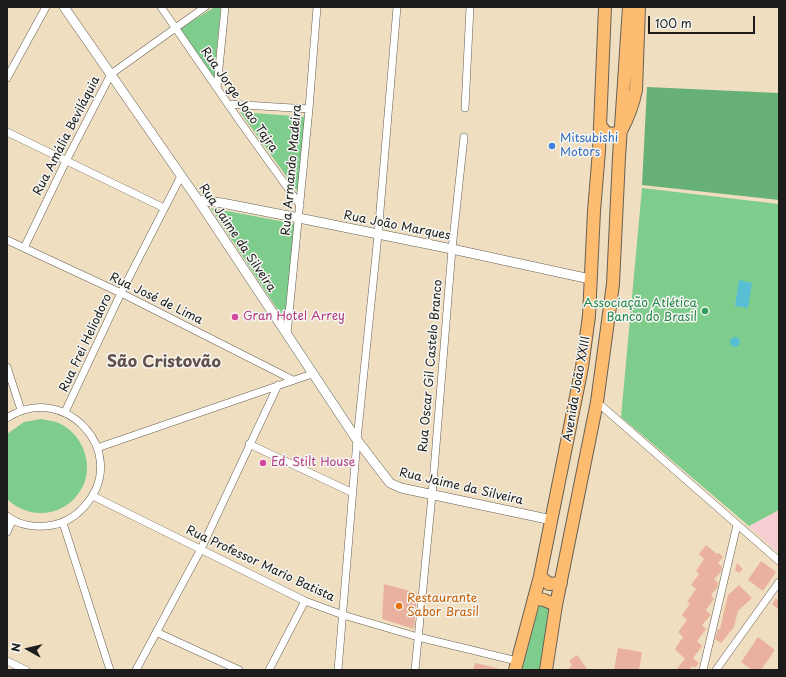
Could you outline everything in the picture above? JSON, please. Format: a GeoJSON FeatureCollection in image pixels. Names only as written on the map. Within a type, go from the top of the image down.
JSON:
{"type":"FeatureCollection","features":[{"type":"Feature","properties":{"kind":"main road","name":"Avenida João XXIII"},"geometry":{"type":"LineString","coordinates":[[516,666],[540,576],[582,368],[589,316],[590,279],[599,151],[605,7]]}},
{"type":"Feature","properties":{"kind":"main road","name":"Avenida João XXIII"},"geometry":{"type":"LineString","coordinates":[[546,670],[556,605],[597,402],[613,284],[619,157],[629,7]]}},
{"type":"Feature","properties":{"kind":"main road"},"geometry":{"type":"LineString","coordinates":[[600,125],[608,134],[621,131],[628,117],[636,90],[639,7]]}},
{"type":"Feature","properties":{"kind":"main road"},"geometry":{"type":"LineString","coordinates":[[599,151],[609,149],[619,157]]}},
{"type":"Feature","properties":{"kind":"main road"},"geometry":{"type":"LineString","coordinates":[[540,576],[549,584],[561,584]]}},
{"type":"Feature","properties":{"kind":"main road"},"geometry":{"type":"LineString","coordinates":[[534,598],[556,605]]}},
{"type":"Feature","properties":{"kind":"street"},"geometry":{"type":"LineString","coordinates":[[7,78],[46,7]]}},
{"type":"Feature","properties":{"kind":"street","name":"Rua Jaime da Silveira"},"geometry":{"type":"LineString","coordinates":[[64,7],[198,200],[312,374],[346,420],[357,440],[390,483],[401,488],[552,520]]}},
{"type":"Feature","properties":{"kind":"street","name":"Rua Jorge Joao Tajra"},"geometry":{"type":"LineString","coordinates":[[161,7],[264,157],[300,205]]}},
{"type":"Feature","properties":{"kind":"street","name":"Rua Amália Beviláquia"},"geometry":{"type":"LineString","coordinates":[[24,248],[66,161],[111,74],[205,7]]}},
{"type":"Feature","properties":{"kind":"street"},"geometry":{"type":"LineString","coordinates":[[217,88],[225,7]]}},
{"type":"Feature","properties":{"kind":"street","name":"Rua Armando Madeira"},"geometry":{"type":"LineString","coordinates":[[287,334],[318,7]]}},
{"type":"Feature","properties":{"kind":"street"},"geometry":{"type":"LineString","coordinates":[[338,670],[357,440],[378,235],[397,7]]}},
{"type":"Feature","properties":{"kind":"street"},"geometry":{"type":"LineString","coordinates":[[465,108],[470,7]]}},
{"type":"Feature","properties":{"kind":"street"},"geometry":{"type":"LineString","coordinates":[[228,104],[309,108]]}},
{"type":"Feature","properties":{"kind":"street"},"geometry":{"type":"LineString","coordinates":[[7,132],[164,208]]}},
{"type":"Feature","properties":{"kind":"street","name":"Rua Oscar Gil Castelo Branco"},"geometry":{"type":"LineString","coordinates":[[415,670],[432,495],[452,249],[464,136]]}},
{"type":"Feature","properties":{"kind":"street","name":"Rua Frei Heliodoro"},"geometry":{"type":"LineString","coordinates":[[65,412],[121,293],[181,176]]}},
{"type":"Feature","properties":{"kind":"street","name":"Rua João Marques"},"geometry":{"type":"LineString","coordinates":[[198,200],[222,203],[299,218],[590,279]]}},
{"type":"Feature","properties":{"kind":"street","name":"Rua José de Lima"},"geometry":{"type":"LineString","coordinates":[[7,240],[121,293],[293,380]]}},
{"type":"Feature","properties":{"kind":"street"},"geometry":{"type":"LineString","coordinates":[[7,367],[21,410]]}},
{"type":"Feature","properties":{"kind":"street"},"geometry":{"type":"LineString","coordinates":[[97,448],[312,374]]}},
{"type":"Feature","properties":{"kind":"street"},"geometry":{"type":"LineString","coordinates":[[136,670],[200,549],[278,385]]}},
{"type":"Feature","properties":{"kind":"street"},"geometry":{"type":"LineString","coordinates":[[597,402],[737,526],[779,561]]}},
{"type":"Feature","properties":{"kind":"street"},"geometry":{"type":"LineString","coordinates":[[7,418],[21,410],[34,407],[48,408],[65,412],[75,418],[86,428],[95,441],[100,459],[99,478],[93,496],[80,512],[63,523],[44,527],[25,525],[10,518],[7,532]]}},
{"type":"Feature","properties":{"kind":"street"},"geometry":{"type":"LineString","coordinates":[[249,444],[353,493]]}},
{"type":"Feature","properties":{"kind":"street","name":"Rua Professor Mario Batista"},"geometry":{"type":"LineString","coordinates":[[93,496],[305,601],[343,615],[516,666]]}},
{"type":"Feature","properties":{"kind":"street"},"geometry":{"type":"LineString","coordinates":[[63,523],[110,670]]}},
{"type":"Feature","properties":{"kind":"street"},"geometry":{"type":"LineString","coordinates":[[703,670],[737,526]]}},
{"type":"Feature","properties":{"kind":"street"},"geometry":{"type":"LineString","coordinates":[[716,670],[779,582]]}},
{"type":"Feature","properties":{"kind":"street"},"geometry":{"type":"LineString","coordinates":[[269,670],[305,601]]}},
{"type":"Feature","properties":{"kind":"street"},"geometry":{"type":"LineString","coordinates":[[156,632],[239,670]]}},
{"type":"Feature","properties":{"kind":"street"},"geometry":{"type":"LineString","coordinates":[[7,661],[26,670]]}},
{"type":"Feature","properties":{"kind":"shaded area"},"geometry":{"type":"Polygon","coordinates":[[[779,510],[779,554],[749,526],[779,510]]]}},
{"type":"Feature","properties":{"kind":"green space"},"geometry":{"type":"Polygon","coordinates":[[[215,7],[221,7],[214,77],[179,29],[215,7]]]}},
{"type":"Feature","properties":{"kind":"green space"},"geometry":{"type":"Polygon","coordinates":[[[647,87],[779,93],[779,200],[642,185],[647,87]]]}},
{"type":"Feature","properties":{"kind":"green space"},"geometry":{"type":"Polygon","coordinates":[[[240,112],[306,117],[300,195],[240,112]]]}},
{"type":"Feature","properties":{"kind":"green space","name":"Associação Atlética Banco do Brasil"},"geometry":{"type":"Polygon","coordinates":[[[642,188],[779,204],[779,510],[749,526],[621,417],[642,188]]]}},
{"type":"Feature","properties":{"kind":"green space"},"geometry":{"type":"Polygon","coordinates":[[[211,208],[296,224],[285,321],[211,208]]]}},
{"type":"Feature","properties":{"kind":"green space"},"geometry":{"type":"Polygon","coordinates":[[[41,419],[56,422],[65,426],[73,433],[84,450],[87,469],[86,479],[75,498],[67,505],[47,513],[26,511],[7,499],[7,434],[24,422],[41,419]]]}},
{"type":"Feature","properties":{"kind":"green space"},"geometry":{"type":"Polygon","coordinates":[[[540,603],[550,606],[541,670],[522,670],[540,603]]]}},
{"type":"Feature","properties":{"kind":"water"},"geometry":{"type":"Polygon","coordinates":[[[739,280],[752,283],[748,308],[735,306],[739,280]]]}},
{"type":"Feature","properties":{"kind":"water"},"geometry":{"type":"Polygon","coordinates":[[[733,337],[737,337],[739,338],[739,346],[733,347],[730,344],[730,340],[733,337]]]}},
{"type":"Feature","properties":{"kind":"building"},"geometry":{"type":"Polygon","coordinates":[[[706,545],[723,557],[718,563],[722,567],[721,572],[714,579],[718,583],[717,588],[711,595],[714,599],[706,610],[711,615],[702,625],[706,629],[697,641],[702,646],[693,658],[699,663],[695,668],[692,666],[689,670],[676,670],[685,659],[675,649],[683,637],[678,632],[687,620],[682,615],[690,604],[687,602],[696,589],[691,585],[699,574],[696,571],[704,559],[699,554],[706,545]]]}},
{"type":"Feature","properties":{"kind":"building"},"geometry":{"type":"Polygon","coordinates":[[[761,561],[776,572],[763,591],[748,580],[761,561]]]}},
{"type":"Feature","properties":{"kind":"building"},"geometry":{"type":"Polygon","coordinates":[[[737,563],[743,569],[739,573],[735,570],[737,563]]]}},
{"type":"Feature","properties":{"kind":"building","name":"Restaurante Sabor Brasil"},"geometry":{"type":"Polygon","coordinates":[[[384,584],[417,593],[414,629],[382,619],[384,584]]]}},
{"type":"Feature","properties":{"kind":"building"},"geometry":{"type":"Polygon","coordinates":[[[739,585],[752,598],[738,611],[734,627],[721,643],[715,639],[718,629],[720,629],[728,595],[739,585]]]}},
{"type":"Feature","properties":{"kind":"building"},"geometry":{"type":"Polygon","coordinates":[[[776,598],[779,601],[779,610],[772,604],[776,598]]]}},
{"type":"Feature","properties":{"kind":"building"},"geometry":{"type":"Polygon","coordinates":[[[758,637],[775,650],[761,670],[752,670],[741,662],[758,637]]]}},
{"type":"Feature","properties":{"kind":"building"},"geometry":{"type":"Polygon","coordinates":[[[618,648],[642,652],[639,670],[614,670],[618,648]]]}},
{"type":"Feature","properties":{"kind":"building"},"geometry":{"type":"Polygon","coordinates":[[[577,655],[588,670],[567,670],[572,665],[569,661],[577,655]]]}},
{"type":"Feature","properties":{"kind":"building"},"geometry":{"type":"Polygon","coordinates":[[[475,663],[497,668],[497,670],[473,670],[475,663]]]}},
{"type":"Feature","properties":{"kind":"place","name":"Mitsubishi Motors"},"geometry":{"type":"Point","coordinates":[552,146]}},
{"type":"Feature","properties":{"kind":"place","name":"Associação Atlética Banco do Brasil"},"geometry":{"type":"Point","coordinates":[705,311]}},
{"type":"Feature","properties":{"kind":"place","name":"Gran Hotel Arrey"},"geometry":{"type":"Point","coordinates":[235,317]}},
{"type":"Feature","properties":{"kind":"place","name":"Ed. Stilt House"},"geometry":{"type":"Point","coordinates":[263,463]}},
{"type":"Feature","properties":{"kind":"place","name":"Restaurante Sabor Brasil"},"geometry":{"type":"Point","coordinates":[399,606]}},
{"type":"Feature","properties":{"kind":"district","name":"São Cristovão"},"geometry":{"type":"Point","coordinates":[164,363]}}]}
